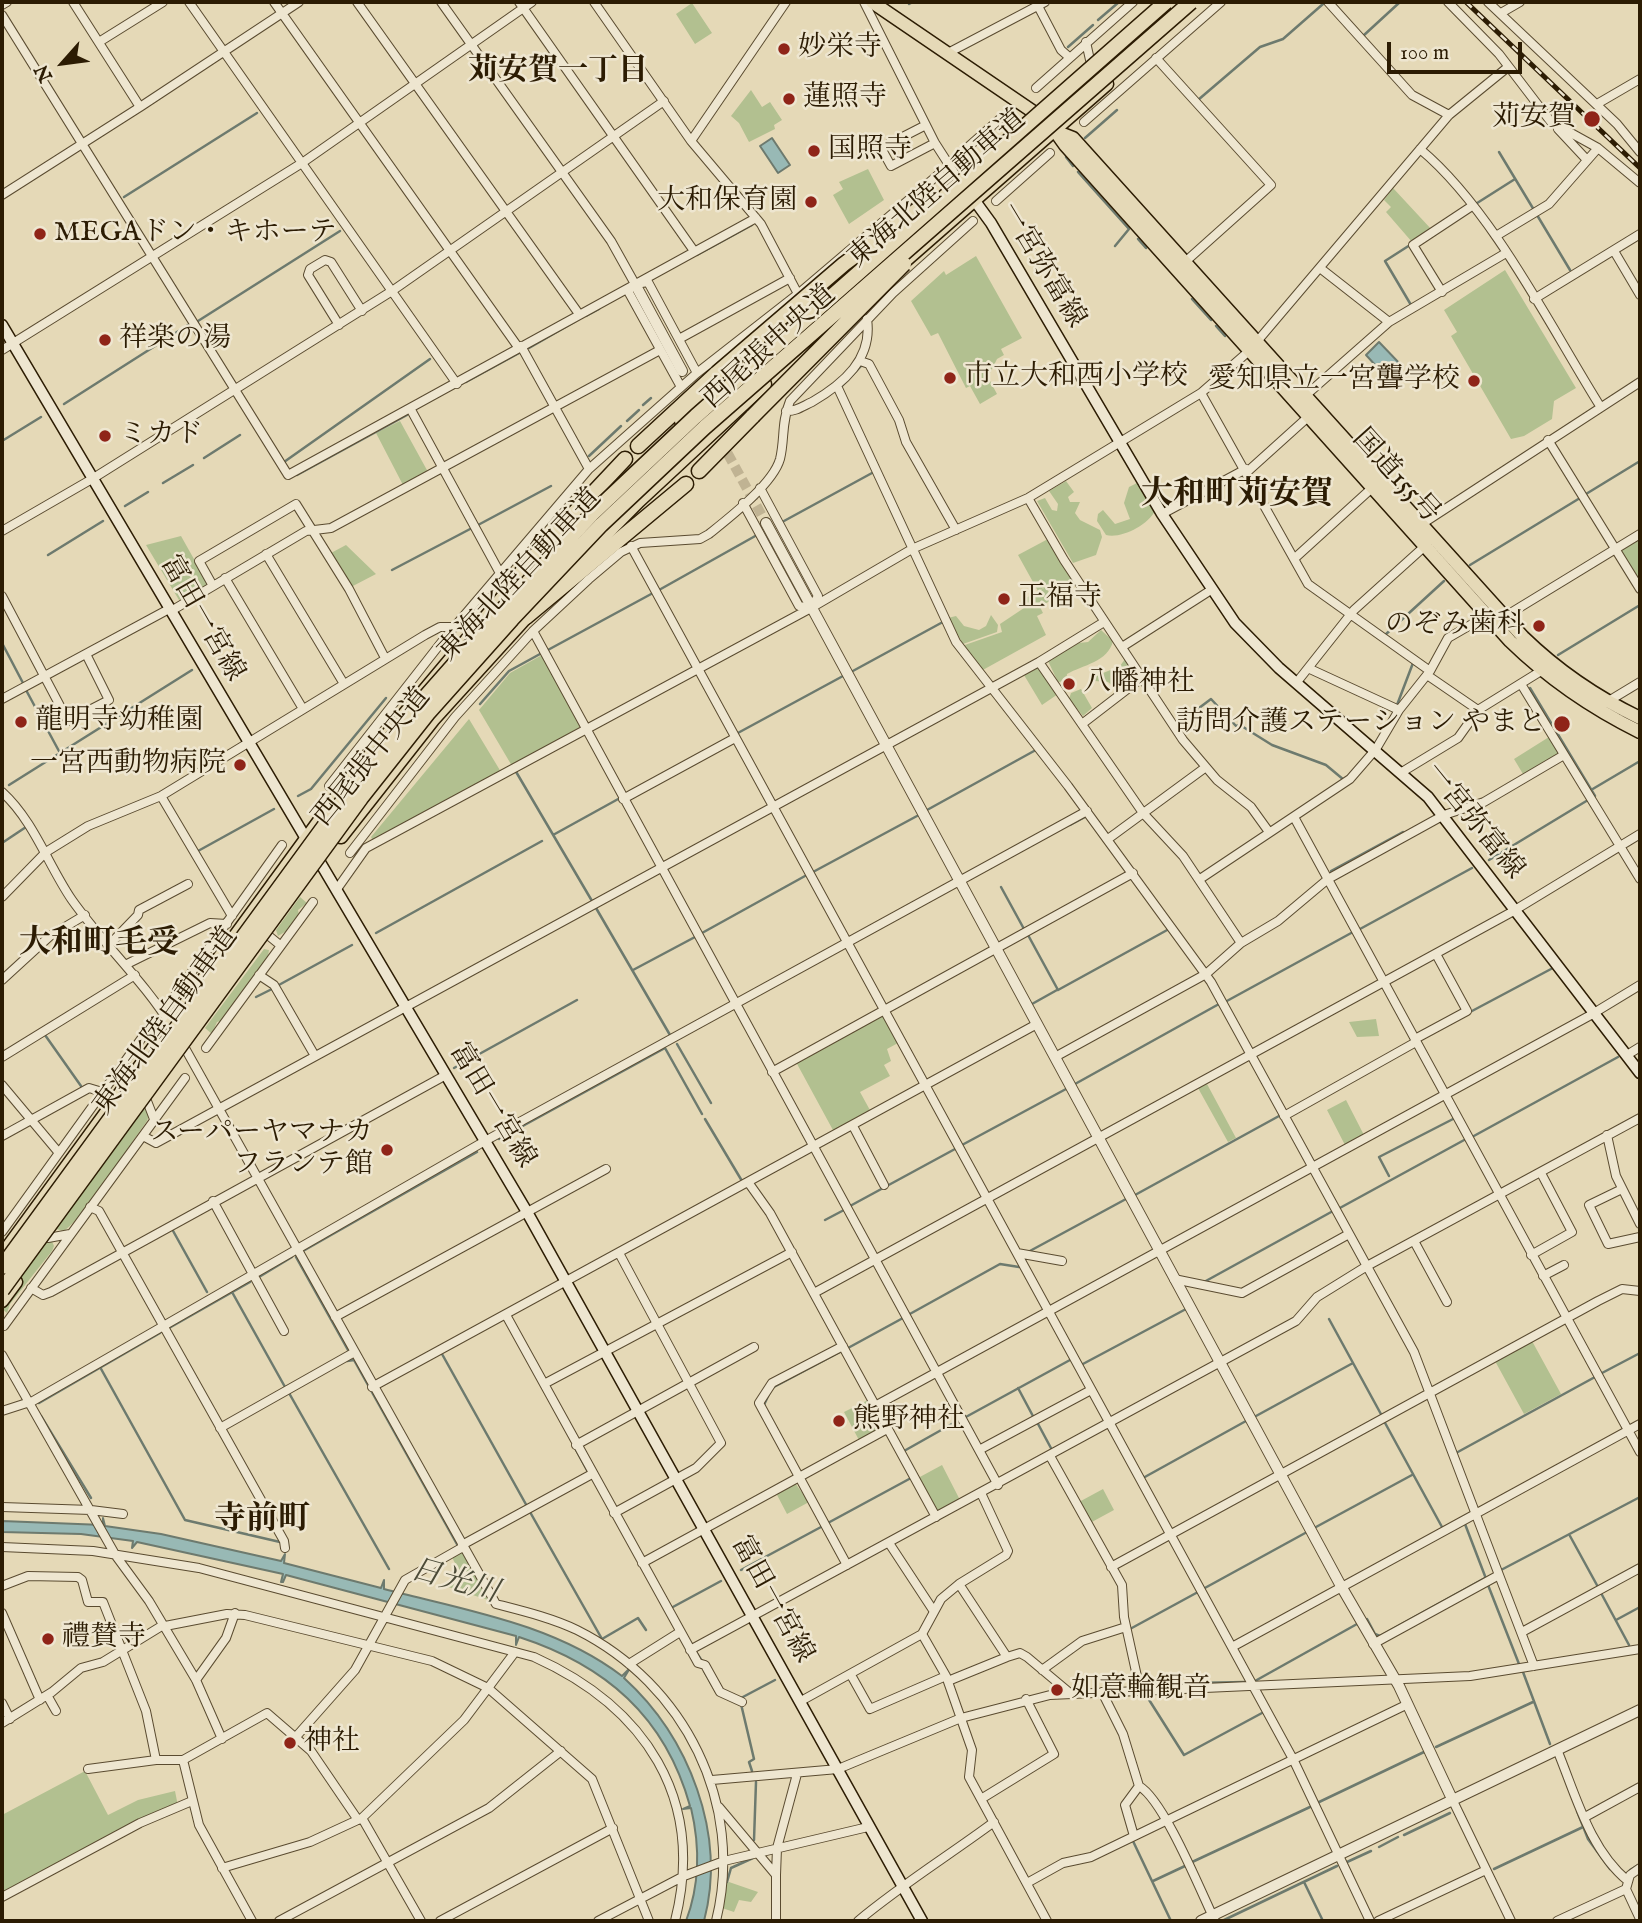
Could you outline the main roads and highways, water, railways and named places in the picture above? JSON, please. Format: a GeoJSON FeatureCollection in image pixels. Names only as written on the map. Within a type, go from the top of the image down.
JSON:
{"type":"FeatureCollection","features":[{"type":"Feature","properties":{"kind":"highway","name":"東海北陸自動車道"},"geometry":{"type":"LineString","coordinates":[[2,1267],[350,791],[459,658],[592,514],[646,463],[1040,108],[1167,2]]}},
{"type":"Feature","properties":{"kind":"highway","name":"東海北陸自動車道"},"geometry":{"type":"LineString","coordinates":[[2,1290],[353,808],[468,666],[610,516],[756,381],[970,200],[1191,2]]}},
{"type":"Feature","properties":{"kind":"highway"},"geometry":{"type":"LineString","coordinates":[[638,446],[717,373],[844,264],[962,176],[1040,108]]}},
{"type":"Feature","properties":{"kind":"highway"},"geometry":{"type":"LineString","coordinates":[[699,471],[970,200]]}},
{"type":"Feature","properties":{"kind":"highway"},"geometry":{"type":"LineString","coordinates":[[505,593],[545,544],[625,459]]}},
{"type":"Feature","properties":{"kind":"highway"},"geometry":{"type":"LineString","coordinates":[[526,617],[685,484]]}},
{"type":"Feature","properties":{"kind":"main road","name":"国道155号"},"geometry":{"type":"LineString","coordinates":[[872,2],[884,6],[948,53],[1040,108],[1055,131],[1253,346],[1306,396],[1504,617],[1546,659],[1607,702],[1640,718]]}},
{"type":"Feature","properties":{"kind":"main road","name":"西尾張中央道"},"geometry":{"type":"LineString","coordinates":[[5,1251],[170,1023],[235,918],[306,838],[349,780],[505,593],[711,392],[993,145],[1040,108],[1156,2]]}},
{"type":"Feature","properties":{"kind":"main road","name":"西尾張中央道"},"geometry":{"type":"LineString","coordinates":[[2,1301],[321,863],[394,769],[479,667],[659,482],[781,369],[925,253],[970,200],[1024,167],[1055,131],[1149,59],[1201,2]]}},
{"type":"Feature","properties":{"kind":"main road","name":"国道155号"},"geometry":{"type":"LineString","coordinates":[[1055,131],[1073,138],[1185,262],[1308,417],[1486,616],[1541,671],[1592,707],[1640,732]]}},
{"type":"Feature","properties":{"kind":"main road","name":"一宮弥富線"},"geometry":{"type":"LineString","coordinates":[[970,200],[991,223],[1162,514],[1211,590],[1248,638],[1402,772],[1444,815],[1640,1073]]}},
{"type":"Feature","properties":{"kind":"main road","name":"富田一宮線"},"geometry":{"type":"LineString","coordinates":[[2,326],[527,1212],[922,1921]]}},
{"type":"Feature","properties":{"kind":"water"},"geometry":{"type":"Polygon","coordinates":[[[772,138],[790,165],[778,173],[760,146],[772,138]]]}},
{"type":"Feature","properties":{"kind":"water"},"geometry":{"type":"Polygon","coordinates":[[[1379,342],[1402,366],[1388,379],[1366,355],[1379,342]]]}},
{"type":"Feature","properties":{"kind":"water"},"geometry":{"type":"Polygon","coordinates":[[[103,1518],[105,1526],[161,1534],[281,1561],[285,1554],[284,1563],[381,1588],[384,1580],[384,1589],[508,1621],[568,1643],[622,1676],[630,1668],[624,1678],[647,1702],[667,1729],[684,1758],[697,1789],[706,1821],[710,1855],[710,1888],[704,1921],[686,1921],[694,1893],[697,1851],[691,1808],[683,1809],[690,1806],[679,1774],[648,1720],[604,1679],[550,1649],[519,1637],[516,1645],[516,1636],[286,1575],[281,1582],[283,1574],[137,1542],[132,1548],[133,1541],[81,1534],[2,1532],[2,1521],[103,1525],[103,1518]]]}},
{"type":"Feature","properties":{"kind":"waterway"},"geometry":{"type":"LineString","coordinates":[[909,4],[913,2]]}},
{"type":"Feature","properties":{"kind":"waterway"},"geometry":{"type":"LineString","coordinates":[[1098,20],[1119,2]]}},
{"type":"Feature","properties":{"kind":"waterway"},"geometry":{"type":"LineString","coordinates":[[1363,36],[1400,2]]}},
{"type":"Feature","properties":{"kind":"waterway"},"geometry":{"type":"LineString","coordinates":[[1198,100],[1260,47],[1283,39],[1323,4]]}},
{"type":"Feature","properties":{"kind":"waterway"},"geometry":{"type":"LineString","coordinates":[[1068,47],[1093,25]]}},
{"type":"Feature","properties":{"kind":"waterway"},"geometry":{"type":"LineString","coordinates":[[1085,138],[1117,110]]}},
{"type":"Feature","properties":{"kind":"waterway"},"geometry":{"type":"LineString","coordinates":[[124,197],[257,113]]}},
{"type":"Feature","properties":{"kind":"waterway"},"geometry":{"type":"LineString","coordinates":[[1499,152],[1534,210]]}},
{"type":"Feature","properties":{"kind":"waterway"},"geometry":{"type":"LineString","coordinates":[[1066,157],[1073,166]]}},
{"type":"Feature","properties":{"kind":"waterway"},"geometry":{"type":"LineString","coordinates":[[1078,172],[1129,229],[1115,246]]}},
{"type":"Feature","properties":{"kind":"waterway"},"geometry":{"type":"LineString","coordinates":[[1474,205],[1515,179]]}},
{"type":"Feature","properties":{"kind":"waterway"},"geometry":{"type":"LineString","coordinates":[[1537,215],[1570,270]]}},
{"type":"Feature","properties":{"kind":"waterway"},"geometry":{"type":"LineString","coordinates":[[697,255],[752,225]]}},
{"type":"Feature","properties":{"kind":"waterway"},"geometry":{"type":"LineString","coordinates":[[198,321],[340,231]]}},
{"type":"Feature","properties":{"kind":"waterway"},"geometry":{"type":"LineString","coordinates":[[1138,239],[1146,248]]}},
{"type":"Feature","properties":{"kind":"waterway"},"geometry":{"type":"LineString","coordinates":[[1410,245],[1385,261],[1411,305]]}},
{"type":"Feature","properties":{"kind":"waterway"},"geometry":{"type":"LineString","coordinates":[[1192,299],[1211,320]]}},
{"type":"Feature","properties":{"kind":"waterway"},"geometry":{"type":"LineString","coordinates":[[586,316],[599,309]]}},
{"type":"Feature","properties":{"kind":"waterway"},"geometry":{"type":"LineString","coordinates":[[529,348],[576,321]]}},
{"type":"Feature","properties":{"kind":"waterway"},"geometry":{"type":"LineString","coordinates":[[64,404],[188,325]]}},
{"type":"Feature","properties":{"kind":"waterway"},"geometry":{"type":"LineString","coordinates":[[1216,326],[1225,336]]}},
{"type":"Feature","properties":{"kind":"waterway"},"geometry":{"type":"LineString","coordinates":[[466,382],[521,352]]}},
{"type":"Feature","properties":{"kind":"waterway"},"geometry":{"type":"LineString","coordinates":[[284,462],[430,359]]}},
{"type":"Feature","properties":{"kind":"waterway"},"geometry":{"type":"LineString","coordinates":[[841,387],[862,365]]}},
{"type":"Feature","properties":{"kind":"waterway"},"geometry":{"type":"LineString","coordinates":[[643,405],[651,398]]}},
{"type":"Feature","properties":{"kind":"waterway"},"geometry":{"type":"LineString","coordinates":[[627,421],[639,410]]}},
{"type":"Feature","properties":{"kind":"waterway"},"geometry":{"type":"LineString","coordinates":[[297,475],[407,415]]}},
{"type":"Feature","properties":{"kind":"waterway"},"geometry":{"type":"LineString","coordinates":[[2,441],[41,417]]}},
{"type":"Feature","properties":{"kind":"waterway"},"geometry":{"type":"LineString","coordinates":[[589,456],[621,426]]}},
{"type":"Feature","properties":{"kind":"waterway"},"geometry":{"type":"LineString","coordinates":[[204,458],[240,435]]}},
{"type":"Feature","properties":{"kind":"waterway"},"geometry":{"type":"LineString","coordinates":[[1586,494],[1640,461]]}},
{"type":"Feature","properties":{"kind":"waterway"},"geometry":{"type":"LineString","coordinates":[[163,483],[193,465]]}},
{"type":"Feature","properties":{"kind":"waterway"},"geometry":{"type":"LineString","coordinates":[[784,521],[872,473]]}},
{"type":"Feature","properties":{"kind":"waterway"},"geometry":{"type":"LineString","coordinates":[[478,525],[551,486]]}},
{"type":"Feature","properties":{"kind":"waterway"},"geometry":{"type":"LineString","coordinates":[[125,506],[148,492]]}},
{"type":"Feature","properties":{"kind":"waterway"},"geometry":{"type":"LineString","coordinates":[[1470,565],[1580,498]]}},
{"type":"Feature","properties":{"kind":"waterway"},"geometry":{"type":"LineString","coordinates":[[48,555],[103,521]]}},
{"type":"Feature","properties":{"kind":"waterway"},"geometry":{"type":"LineString","coordinates":[[392,570],[472,528]]}},
{"type":"Feature","properties":{"kind":"waterway"},"geometry":{"type":"LineString","coordinates":[[659,590],[757,535]]}},
{"type":"Feature","properties":{"kind":"waterway"},"geometry":{"type":"LineString","coordinates":[[1385,635],[1444,581]]}},
{"type":"Feature","properties":{"kind":"waterway"},"geometry":{"type":"LineString","coordinates":[[546,651],[653,593]]}},
{"type":"Feature","properties":{"kind":"waterway"},"geometry":{"type":"LineString","coordinates":[[1558,655],[1640,605]]}},
{"type":"Feature","properties":{"kind":"waterway"},"geometry":{"type":"LineString","coordinates":[[851,672],[941,623]]}},
{"type":"Feature","properties":{"kind":"waterway"},"geometry":{"type":"LineString","coordinates":[[2,643],[23,683]]}},
{"type":"Feature","properties":{"kind":"waterway"},"geometry":{"type":"LineString","coordinates":[[480,704],[509,671],[540,654]]}},
{"type":"Feature","properties":{"kind":"waterway"},"geometry":{"type":"LineString","coordinates":[[1397,705],[1413,663]]}},
{"type":"Feature","properties":{"kind":"waterway"},"geometry":{"type":"LineString","coordinates":[[9,785],[192,670]]}},
{"type":"Feature","properties":{"kind":"waterway"},"geometry":{"type":"LineString","coordinates":[[736,734],[843,676]]}},
{"type":"Feature","properties":{"kind":"waterway"},"geometry":{"type":"LineString","coordinates":[[1530,688],[1595,796]]}},
{"type":"Feature","properties":{"kind":"waterway"},"geometry":{"type":"LineString","coordinates":[[26,690],[60,753]]}},
{"type":"Feature","properties":{"kind":"waterway"},"geometry":{"type":"LineString","coordinates":[[298,796],[311,789],[386,698]]}},
{"type":"Feature","properties":{"kind":"waterway"},"geometry":{"type":"LineString","coordinates":[[1179,723],[1211,699],[1236,726],[1240,725],[1272,745],[1326,765],[1344,780]]}},
{"type":"Feature","properties":{"kind":"waterway"},"geometry":{"type":"LineString","coordinates":[[927,810],[1034,751]]}},
{"type":"Feature","properties":{"kind":"waterway"},"geometry":{"type":"LineString","coordinates":[[1591,790],[1640,761]]}},
{"type":"Feature","properties":{"kind":"waterway"},"geometry":{"type":"LineString","coordinates":[[515,770],[592,901]]}},
{"type":"Feature","properties":{"kind":"waterway"},"geometry":{"type":"LineString","coordinates":[[553,835],[620,798]]}},
{"type":"Feature","properties":{"kind":"waterway"},"geometry":{"type":"LineString","coordinates":[[1489,860],[1588,800]]}},
{"type":"Feature","properties":{"kind":"waterway"},"geometry":{"type":"LineString","coordinates":[[198,851],[274,809]]}},
{"type":"Feature","properties":{"kind":"waterway"},"geometry":{"type":"LineString","coordinates":[[813,872],[917,816]]}},
{"type":"Feature","properties":{"kind":"waterway"},"geometry":{"type":"LineString","coordinates":[[1070,825],[1085,817]]}},
{"type":"Feature","properties":{"kind":"waterway"},"geometry":{"type":"LineString","coordinates":[[2,843],[26,827]]}},
{"type":"Feature","properties":{"kind":"waterway"},"geometry":{"type":"LineString","coordinates":[[1331,871],[1403,832]]}},
{"type":"Feature","properties":{"kind":"waterway"},"geometry":{"type":"LineString","coordinates":[[376,933],[542,841]]}},
{"type":"Feature","properties":{"kind":"waterway"},"geometry":{"type":"LineString","coordinates":[[1360,929],[1472,868]]}},
{"type":"Feature","properties":{"kind":"waterway"},"geometry":{"type":"LineString","coordinates":[[702,933],[805,876]]}},
{"type":"Feature","properties":{"kind":"waterway"},"geometry":{"type":"LineString","coordinates":[[1001,887],[1024,929]]}},
{"type":"Feature","properties":{"kind":"waterway"},"geometry":{"type":"LineString","coordinates":[[596,908],[670,1035]]}},
{"type":"Feature","properties":{"kind":"waterway"},"geometry":{"type":"LineString","coordinates":[[1028,935],[1058,990],[1169,929]]}},
{"type":"Feature","properties":{"kind":"waterway"},"geometry":{"type":"LineString","coordinates":[[1225,1002],[1353,932]]}},
{"type":"Feature","properties":{"kind":"waterway"},"geometry":{"type":"LineString","coordinates":[[633,970],[695,937]]}},
{"type":"Feature","properties":{"kind":"waterway"},"geometry":{"type":"LineString","coordinates":[[277,986],[352,945]]}},
{"type":"Feature","properties":{"kind":"waterway"},"geometry":{"type":"LineString","coordinates":[[1472,1011],[1551,969]]}},
{"type":"Feature","properties":{"kind":"waterway"},"geometry":{"type":"LineString","coordinates":[[256,997],[272,989]]}},
{"type":"Feature","properties":{"kind":"waterway"},"geometry":{"type":"LineString","coordinates":[[1032,1004],[1057,990]]}},
{"type":"Feature","properties":{"kind":"waterway"},"geometry":{"type":"LineString","coordinates":[[454,1068],[577,1000]]}},
{"type":"Feature","properties":{"kind":"waterway"},"geometry":{"type":"LineString","coordinates":[[1075,1084],[1219,1004]]}},
{"type":"Feature","properties":{"kind":"waterway"},"geometry":{"type":"LineString","coordinates":[[45,1035],[81,1086]]}},
{"type":"Feature","properties":{"kind":"waterway"},"geometry":{"type":"LineString","coordinates":[[677,1044],[711,1103]]}},
{"type":"Feature","properties":{"kind":"waterway"},"geometry":{"type":"LineString","coordinates":[[499,1139],[665,1048],[702,1114]]}},
{"type":"Feature","properties":{"kind":"waterway"},"geometry":{"type":"LineString","coordinates":[[1472,1137],[1618,1057]]}},
{"type":"Feature","properties":{"kind":"waterway"},"geometry":{"type":"LineString","coordinates":[[962,1145],[1066,1089]]}},
{"type":"Feature","properties":{"kind":"waterway"},"geometry":{"type":"LineString","coordinates":[[1135,1195],[1279,1116]]}},
{"type":"Feature","properties":{"kind":"waterway"},"geometry":{"type":"LineString","coordinates":[[1389,1176],[1379,1157],[1455,1118]]}},
{"type":"Feature","properties":{"kind":"waterway"},"geometry":{"type":"LineString","coordinates":[[705,1119],[742,1181]]}},
{"type":"Feature","properties":{"kind":"waterway"},"geometry":{"type":"LineString","coordinates":[[1338,1209],[1466,1139]]}},
{"type":"Feature","properties":{"kind":"waterway"},"geometry":{"type":"LineString","coordinates":[[850,1206],[955,1149]]}},
{"type":"Feature","properties":{"kind":"waterway"},"geometry":{"type":"LineString","coordinates":[[303,1251],[477,1152]]}},
{"type":"Feature","properties":{"kind":"waterway"},"geometry":{"type":"LineString","coordinates":[[1028,1252],[1126,1199]]}},
{"type":"Feature","properties":{"kind":"waterway"},"geometry":{"type":"LineString","coordinates":[[825,1220],[844,1210]]}},
{"type":"Feature","properties":{"kind":"waterway"},"geometry":{"type":"LineString","coordinates":[[1204,1282],[1333,1211]]}},
{"type":"Feature","properties":{"kind":"waterway"},"geometry":{"type":"LineString","coordinates":[[172,1229],[207,1292]]}},
{"type":"Feature","properties":{"kind":"waterway"},"geometry":{"type":"LineString","coordinates":[[259,1277],[292,1257]]}},
{"type":"Feature","properties":{"kind":"waterway"},"geometry":{"type":"LineString","coordinates":[[296,1257],[348,1350]]}},
{"type":"Feature","properties":{"kind":"waterway"},"geometry":{"type":"LineString","coordinates":[[908,1315],[1000,1264],[1019,1267]]}},
{"type":"Feature","properties":{"kind":"waterway"},"geometry":{"type":"LineString","coordinates":[[169,1328],[250,1282]]}},
{"type":"Feature","properties":{"kind":"waterway"},"geometry":{"type":"LineString","coordinates":[[232,1292],[285,1387]]}},
{"type":"Feature","properties":{"kind":"waterway"},"geometry":{"type":"LineString","coordinates":[[1081,1365],[1186,1309]]}},
{"type":"Feature","properties":{"kind":"waterway"},"geometry":{"type":"LineString","coordinates":[[848,1348],[903,1318]]}},
{"type":"Feature","properties":{"kind":"waterway"},"geometry":{"type":"LineString","coordinates":[[1329,1319],[1382,1416]]}},
{"type":"Feature","properties":{"kind":"waterway"},"geometry":{"type":"LineString","coordinates":[[39,1403],[160,1333]]}},
{"type":"Feature","properties":{"kind":"waterway"},"geometry":{"type":"LineString","coordinates":[[772,1388],[840,1352]]}},
{"type":"Feature","properties":{"kind":"waterway"},"geometry":{"type":"LineString","coordinates":[[1602,1373],[1640,1353]]}},
{"type":"Feature","properties":{"kind":"waterway"},"geometry":{"type":"LineString","coordinates":[[442,1354],[528,1508]]}},
{"type":"Feature","properties":{"kind":"waterway"},"geometry":{"type":"LineString","coordinates":[[347,1361],[354,1360],[458,1546]]}},
{"type":"Feature","properties":{"kind":"waterway"},"geometry":{"type":"LineString","coordinates":[[964,1418],[1070,1360]]}},
{"type":"Feature","properties":{"kind":"waterway"},"geometry":{"type":"LineString","coordinates":[[1256,1416],[1353,1363]]}},
{"type":"Feature","properties":{"kind":"waterway"},"geometry":{"type":"LineString","coordinates":[[100,1367],[185,1520],[280,1542]]}},
{"type":"Feature","properties":{"kind":"waterway"},"geometry":{"type":"LineString","coordinates":[[1456,1453],[1595,1377]]}},
{"type":"Feature","properties":{"kind":"waterway"},"geometry":{"type":"LineString","coordinates":[[1018,1388],[1034,1418]]}},
{"type":"Feature","properties":{"kind":"waterway"},"geometry":{"type":"LineString","coordinates":[[289,1393],[389,1569]]}},
{"type":"Feature","properties":{"kind":"waterway"},"geometry":{"type":"LineString","coordinates":[[763,1407],[769,1394]]}},
{"type":"Feature","properties":{"kind":"waterway"},"geometry":{"type":"LineString","coordinates":[[41,1416],[91,1498]]}},
{"type":"Feature","properties":{"kind":"waterway"},"geometry":{"type":"LineString","coordinates":[[904,1451],[959,1420]]}},
{"type":"Feature","properties":{"kind":"waterway"},"geometry":{"type":"LineString","coordinates":[[1143,1478],[1246,1421]]}},
{"type":"Feature","properties":{"kind":"waterway"},"geometry":{"type":"LineString","coordinates":[[1384,1421],[1442,1527]]}},
{"type":"Feature","properties":{"kind":"waterway"},"geometry":{"type":"LineString","coordinates":[[1037,1422],[1052,1450]]}},
{"type":"Feature","properties":{"kind":"waterway"},"geometry":{"type":"LineString","coordinates":[[575,1448],[588,1472]]}},
{"type":"Feature","properties":{"kind":"waterway"},"geometry":{"type":"LineString","coordinates":[[1316,1527],[1412,1475]]}},
{"type":"Feature","properties":{"kind":"waterway"},"geometry":{"type":"LineString","coordinates":[[826,1524],[911,1478]]}},
{"type":"Feature","properties":{"kind":"waterway"},"geometry":{"type":"LineString","coordinates":[[1501,1570],[1640,1497]]}},
{"type":"Feature","properties":{"kind":"waterway"},"geometry":{"type":"LineString","coordinates":[[530,1512],[602,1639],[638,1618],[646,1630]]}},
{"type":"Feature","properties":{"kind":"waterway"},"geometry":{"type":"LineString","coordinates":[[1465,1524],[1485,1576]]}},
{"type":"Feature","properties":{"kind":"waterway"},"geometry":{"type":"LineString","coordinates":[[741,1570],[821,1527]]}},
{"type":"Feature","properties":{"kind":"waterway"},"geometry":{"type":"LineString","coordinates":[[1203,1589],[1307,1532]]}},
{"type":"Feature","properties":{"kind":"waterway"},"geometry":{"type":"LineString","coordinates":[[1570,1536],[1598,1587]]}},
{"type":"Feature","properties":{"kind":"waterway"},"geometry":{"type":"LineString","coordinates":[[1367,1619],[1375,1634],[1380,1636],[1485,1578]]}},
{"type":"Feature","properties":{"kind":"waterway"},"geometry":{"type":"LineString","coordinates":[[671,1608],[721,1581]]}},
{"type":"Feature","properties":{"kind":"waterway"},"geometry":{"type":"LineString","coordinates":[[1488,1585],[1519,1664]]}},
{"type":"Feature","properties":{"kind":"waterway"},"geometry":{"type":"LineString","coordinates":[[1130,1629],[1198,1592]]}},
{"type":"Feature","properties":{"kind":"waterway"},"geometry":{"type":"LineString","coordinates":[[1601,1593],[1629,1645]]}},
{"type":"Feature","properties":{"kind":"waterway"},"geometry":{"type":"LineString","coordinates":[[1616,1620],[1640,1607]]}},
{"type":"Feature","properties":{"kind":"waterway"},"geometry":{"type":"LineString","coordinates":[[1255,1681],[1357,1624]]}},
{"type":"Feature","properties":{"kind":"waterway"},"geometry":{"type":"LineString","coordinates":[[696,1652],[702,1661]]}},
{"type":"Feature","properties":{"kind":"waterway"},"geometry":{"type":"LineString","coordinates":[[704,1671],[716,1692]]}},
{"type":"Feature","properties":{"kind":"waterway"},"geometry":{"type":"LineString","coordinates":[[1523,1672],[1550,1744]]}},
{"type":"Feature","properties":{"kind":"waterway"},"geometry":{"type":"LineString","coordinates":[[741,1698],[775,1680]]}},
{"type":"Feature","properties":{"kind":"waterway"},"geometry":{"type":"LineString","coordinates":[[1143,1684],[1245,1682]]}},
{"type":"Feature","properties":{"kind":"waterway"},"geometry":{"type":"LineString","coordinates":[[1129,1687],[1133,1684]]}},
{"type":"Feature","properties":{"kind":"waterway"},"geometry":{"type":"LineString","coordinates":[[1146,1695],[1184,1755],[1262,1713]]}},
{"type":"Feature","properties":{"kind":"waterway"},"geometry":{"type":"LineString","coordinates":[[1436,1747],[1533,1702]]}},
{"type":"Feature","properties":{"kind":"waterway"},"geometry":{"type":"LineString","coordinates":[[741,1704],[754,1759],[749,1762],[752,1771]]}},
{"type":"Feature","properties":{"kind":"waterway"},"geometry":{"type":"LineString","coordinates":[[1317,1803],[1424,1752]]}},
{"type":"Feature","properties":{"kind":"waterway"},"geometry":{"type":"LineString","coordinates":[[754,1840],[756,1782]]}},
{"type":"Feature","properties":{"kind":"waterway"},"geometry":{"type":"LineString","coordinates":[[1190,1863],[1310,1807]]}},
{"type":"Feature","properties":{"kind":"waterway"},"geometry":{"type":"LineString","coordinates":[[1577,1811],[1588,1839],[1610,1869]]}},
{"type":"Feature","properties":{"kind":"waterway"},"geometry":{"type":"LineString","coordinates":[[1404,1835],[1450,1813]]}},
{"type":"Feature","properties":{"kind":"waterway"},"geometry":{"type":"LineString","coordinates":[[1494,1869],[1583,1827]]}},
{"type":"Feature","properties":{"kind":"waterway"},"geometry":{"type":"LineString","coordinates":[[1379,1847],[1398,1837]]}},
{"type":"Feature","properties":{"kind":"waterway"},"geometry":{"type":"LineString","coordinates":[[1132,1839],[1171,1921]]}},
{"type":"Feature","properties":{"kind":"waterway"},"geometry":{"type":"LineString","coordinates":[[1347,1862],[1371,1851]]}},
{"type":"Feature","properties":{"kind":"waterway"},"geometry":{"type":"LineString","coordinates":[[727,1882],[731,1868],[753,1858]]}},
{"type":"Feature","properties":{"kind":"waterway"},"geometry":{"type":"LineString","coordinates":[[1630,1870],[1640,1864]]}},
{"type":"Feature","properties":{"kind":"waterway"},"geometry":{"type":"LineString","coordinates":[[1153,1881],[1185,1866]]}},
{"type":"Feature","properties":{"kind":"waterway"},"geometry":{"type":"LineString","coordinates":[[1222,1921],[1337,1866]]}},
{"type":"Feature","properties":{"kind":"waterway"},"geometry":{"type":"LineString","coordinates":[[1304,1882],[1323,1921]]}},
{"type":"Feature","properties":{"kind":"tunnel"},"geometry":{"type":"LineString","coordinates":[[713,427],[766,523]]}},
{"type":"Feature","properties":{"kind":"railway"},"geometry":{"type":"LineString","coordinates":[[1466,2],[1640,168]]}},
{"type":"Feature","properties":{"kind":"place","name":"妙栄寺"},"geometry":{"type":"Point","coordinates":[784,49]}},
{"type":"Feature","properties":{"kind":"place","name":"蓮照寺"},"geometry":{"type":"Point","coordinates":[789,99]}},
{"type":"Feature","properties":{"kind":"place","name":"苅安賀"},"geometry":{"type":"Point","coordinates":[1592,119]}},
{"type":"Feature","properties":{"kind":"place","name":"国照寺"},"geometry":{"type":"Point","coordinates":[814,151]}},
{"type":"Feature","properties":{"kind":"place","name":"大和保育園"},"geometry":{"type":"Point","coordinates":[811,202]}},
{"type":"Feature","properties":{"kind":"place","name":"MEGAドン・キホーテ"},"geometry":{"type":"Point","coordinates":[40,234]}},
{"type":"Feature","properties":{"kind":"place","name":"祥楽の湯"},"geometry":{"type":"Point","coordinates":[105,340]}},
{"type":"Feature","properties":{"kind":"place","name":"市立大和西小学校"},"geometry":{"type":"Point","coordinates":[950,378]}},
{"type":"Feature","properties":{"kind":"place","name":"愛知県立一宮聾学校"},"geometry":{"type":"Point","coordinates":[1474,381]}},
{"type":"Feature","properties":{"kind":"place","name":"ミカド"},"geometry":{"type":"Point","coordinates":[105,436]}},
{"type":"Feature","properties":{"kind":"place","name":"正福寺"},"geometry":{"type":"Point","coordinates":[1004,599]}},
{"type":"Feature","properties":{"kind":"place","name":"のぞみ歯科"},"geometry":{"type":"Point","coordinates":[1539,626]}},
{"type":"Feature","properties":{"kind":"place","name":"八幡神社"},"geometry":{"type":"Point","coordinates":[1069,684]}},
{"type":"Feature","properties":{"kind":"place","name":"龍明寺幼稚園"},"geometry":{"type":"Point","coordinates":[21,722]}},
{"type":"Feature","properties":{"kind":"place","name":"訪問介護ステーション やまと"},"geometry":{"type":"Point","coordinates":[1562,724]}},
{"type":"Feature","properties":{"kind":"place","name":"一宮西動物病院"},"geometry":{"type":"Point","coordinates":[240,765]}},
{"type":"Feature","properties":{"kind":"place","name":"スーパーヤマナカ フランテ館"},"geometry":{"type":"Point","coordinates":[387,1150]}},
{"type":"Feature","properties":{"kind":"place","name":"熊野神社"},"geometry":{"type":"Point","coordinates":[839,1421]}},
{"type":"Feature","properties":{"kind":"place","name":"禮賛寺"},"geometry":{"type":"Point","coordinates":[48,1639]}},
{"type":"Feature","properties":{"kind":"place","name":"如意輪観音"},"geometry":{"type":"Point","coordinates":[1057,1690]}},
{"type":"Feature","properties":{"kind":"place","name":"神社"},"geometry":{"type":"Point","coordinates":[290,1743]}},
{"type":"Feature","properties":{"kind":"district","name":"苅安賀一丁目"},"geometry":{"type":"Point","coordinates":[558,73]}},
{"type":"Feature","properties":{"kind":"district","name":"大和町苅安賀"},"geometry":{"type":"Point","coordinates":[1237,496]}},
{"type":"Feature","properties":{"kind":"district","name":"大和町毛受"},"geometry":{"type":"Point","coordinates":[99,945]}},
{"type":"Feature","properties":{"kind":"district","name":"寺前町"},"geometry":{"type":"Point","coordinates":[262,1521]}},
{"type":"Feature","properties":{"kind":"water label","name":"日光川"},"geometry":{"type":"Point","coordinates":[454,1583]}}]}
